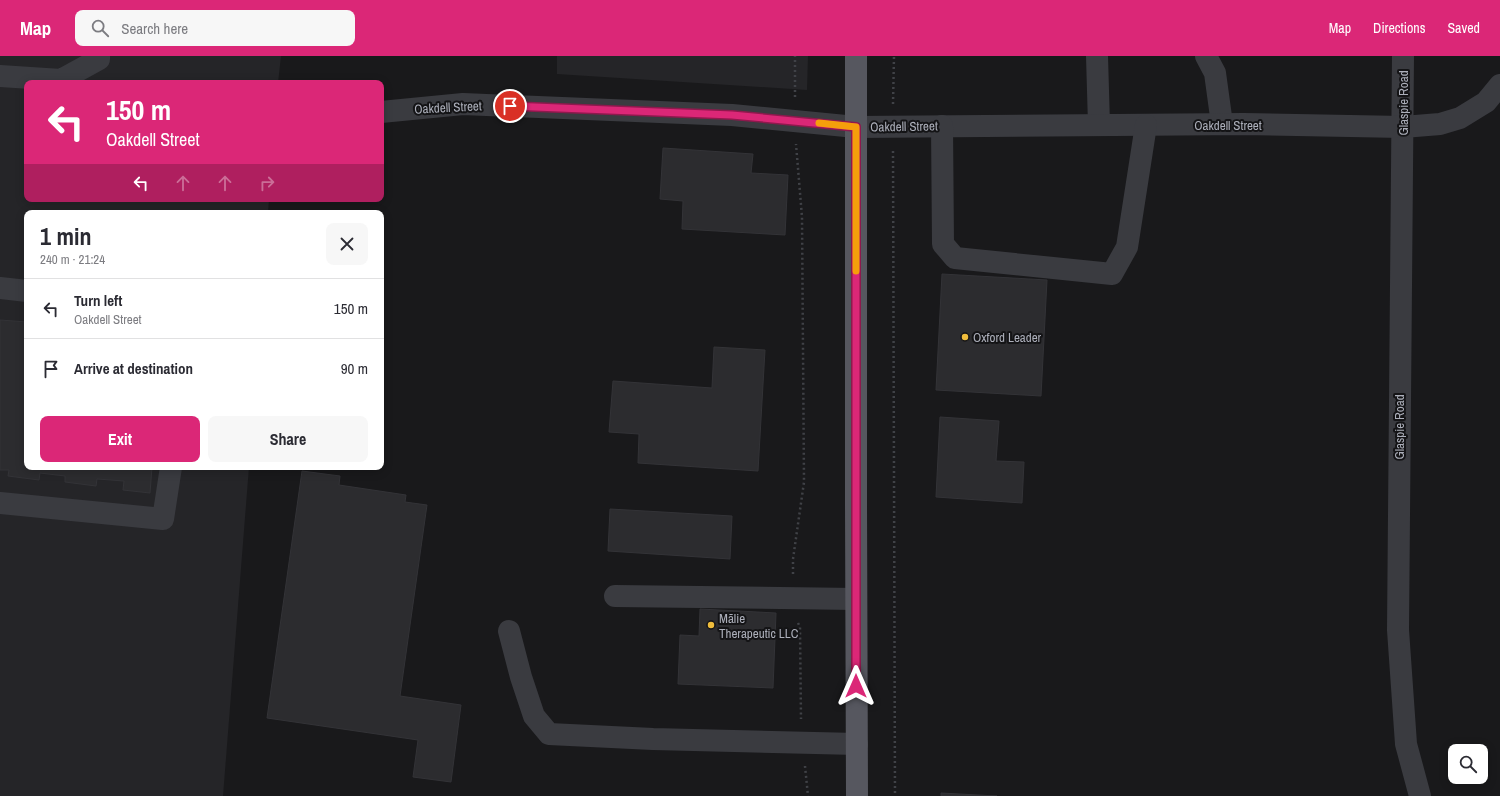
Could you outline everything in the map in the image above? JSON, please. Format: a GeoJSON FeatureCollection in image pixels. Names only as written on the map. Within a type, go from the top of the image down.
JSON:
{"type":"FeatureCollection","features":[{"type":"Feature","properties":{"kind":"main road"},"geometry":{"type":"LineString","coordinates":[[856,56],[857,796]]}},
{"type":"Feature","properties":{"kind":"street"},"geometry":{"type":"LineString","coordinates":[[0,76],[61,80],[99,59],[99,56]]}},
{"type":"Feature","properties":{"kind":"street"},"geometry":{"type":"LineString","coordinates":[[1097,56],[1099,125]]}},
{"type":"Feature","properties":{"kind":"street"},"geometry":{"type":"LineString","coordinates":[[1206,56],[1215,73],[1222,124]]}},
{"type":"Feature","properties":{"kind":"street","name":"Glaspie Road"},"geometry":{"type":"LineString","coordinates":[[1403,56],[1398,630],[1406,744],[1420,796]]}},
{"type":"Feature","properties":{"kind":"street","name":"Oakdell Street"},"geometry":{"type":"LineString","coordinates":[[384,112],[463,104],[732,115],[856,127],[1146,124],[1403,127],[1440,124],[1460,118],[1486,102],[1500,85]]}},
{"type":"Feature","properties":{"kind":"street"},"geometry":{"type":"LineString","coordinates":[[942,126],[943,244],[955,258],[1112,274],[1127,247],[1146,124]]}},
{"type":"Feature","properties":{"kind":"street"},"geometry":{"type":"LineString","coordinates":[[0,288],[24,291]]}},
{"type":"Feature","properties":{"kind":"street"},"geometry":{"type":"LineString","coordinates":[[0,503],[163,519],[171,470]]}},
{"type":"Feature","properties":{"kind":"street"},"geometry":{"type":"LineString","coordinates":[[615,596],[856,599]]}},
{"type":"Feature","properties":{"kind":"street"},"geometry":{"type":"LineString","coordinates":[[509,631],[521,677],[534,716],[549,734],[653,739],[857,744]]}},
{"type":"Feature","properties":{"kind":"path"},"geometry":{"type":"LineString","coordinates":[[795,56],[795,140],[802,217],[804,482],[793,559],[793,598],[800,627],[800,716],[808,796]]}},
{"type":"Feature","properties":{"kind":"path"},"geometry":{"type":"LineString","coordinates":[[894,56],[895,796]]}},
{"type":"Feature","properties":{"kind":"shaded area"},"geometry":{"type":"Polygon","coordinates":[[[0,56],[281,56],[278,80],[24,80],[24,202],[269,202],[268,210],[24,210],[24,470],[249,470],[223,796],[0,796],[0,56]]]}},
{"type":"Feature","properties":{"kind":"shaded area"},"geometry":{"type":"Polygon","coordinates":[[[557,56],[808,56],[807,90],[557,74],[557,56]]]}},
{"type":"Feature","properties":{"kind":"building"},"geometry":{"type":"Polygon","coordinates":[[[663,148],[753,154],[751,173],[788,175],[785,235],[682,229],[683,201],[660,199],[663,148]]]}},
{"type":"Feature","properties":{"kind":"building"},"geometry":{"type":"Polygon","coordinates":[[[942,274],[1047,280],[1041,396],[936,390],[942,274]]]}},
{"type":"Feature","properties":{"kind":"building"},"geometry":{"type":"Polygon","coordinates":[[[0,320],[24,322],[24,470],[152,470],[150,493],[123,490],[124,481],[97,479],[96,486],[65,482],[65,476],[40,473],[39,480],[8,476],[9,470],[0,470],[0,320]]]}},
{"type":"Feature","properties":{"kind":"building"},"geometry":{"type":"Polygon","coordinates":[[[714,347],[765,350],[758,471],[638,463],[639,434],[609,432],[613,381],[712,388],[714,347]]]}},
{"type":"Feature","properties":{"kind":"building"},"geometry":{"type":"Polygon","coordinates":[[[940,417],[999,421],[996,461],[1024,462],[1022,503],[936,497],[940,417]]]}},
{"type":"Feature","properties":{"kind":"building"},"geometry":{"type":"Polygon","coordinates":[[[302,471],[340,476],[339,485],[406,495],[405,502],[427,505],[400,696],[461,705],[451,782],[413,777],[418,740],[267,718],[302,471]]]}},
{"type":"Feature","properties":{"kind":"building"},"geometry":{"type":"Polygon","coordinates":[[[610,509],[732,516],[730,559],[608,551],[610,509]]]}},
{"type":"Feature","properties":{"kind":"building"},"geometry":{"type":"Polygon","coordinates":[[[700,609],[776,613],[773,688],[678,684],[680,635],[699,636],[700,609]]]}},
{"type":"Feature","properties":{"kind":"building"},"geometry":{"type":"Polygon","coordinates":[[[941,793],[997,796],[941,796],[941,793]]]}},
{"type":"Feature","properties":{"kind":"slow traffic"},"geometry":{"type":"LineString","coordinates":[[819,123],[856,127],[856,271]]}},
{"type":"Feature","properties":{"kind":"place","name":"Oxford Leader"},"geometry":{"type":"Point","coordinates":[965,337]}},
{"type":"Feature","properties":{"kind":"place","name":"Mālie Therapeutic LLC"},"geometry":{"type":"Point","coordinates":[711,625]}},
{"type":"Feature","properties":{"kind":"route"},"geometry":{"type":"LineString","coordinates":[[510,106],[732,115],[856,127],[856,686]]}}]}
